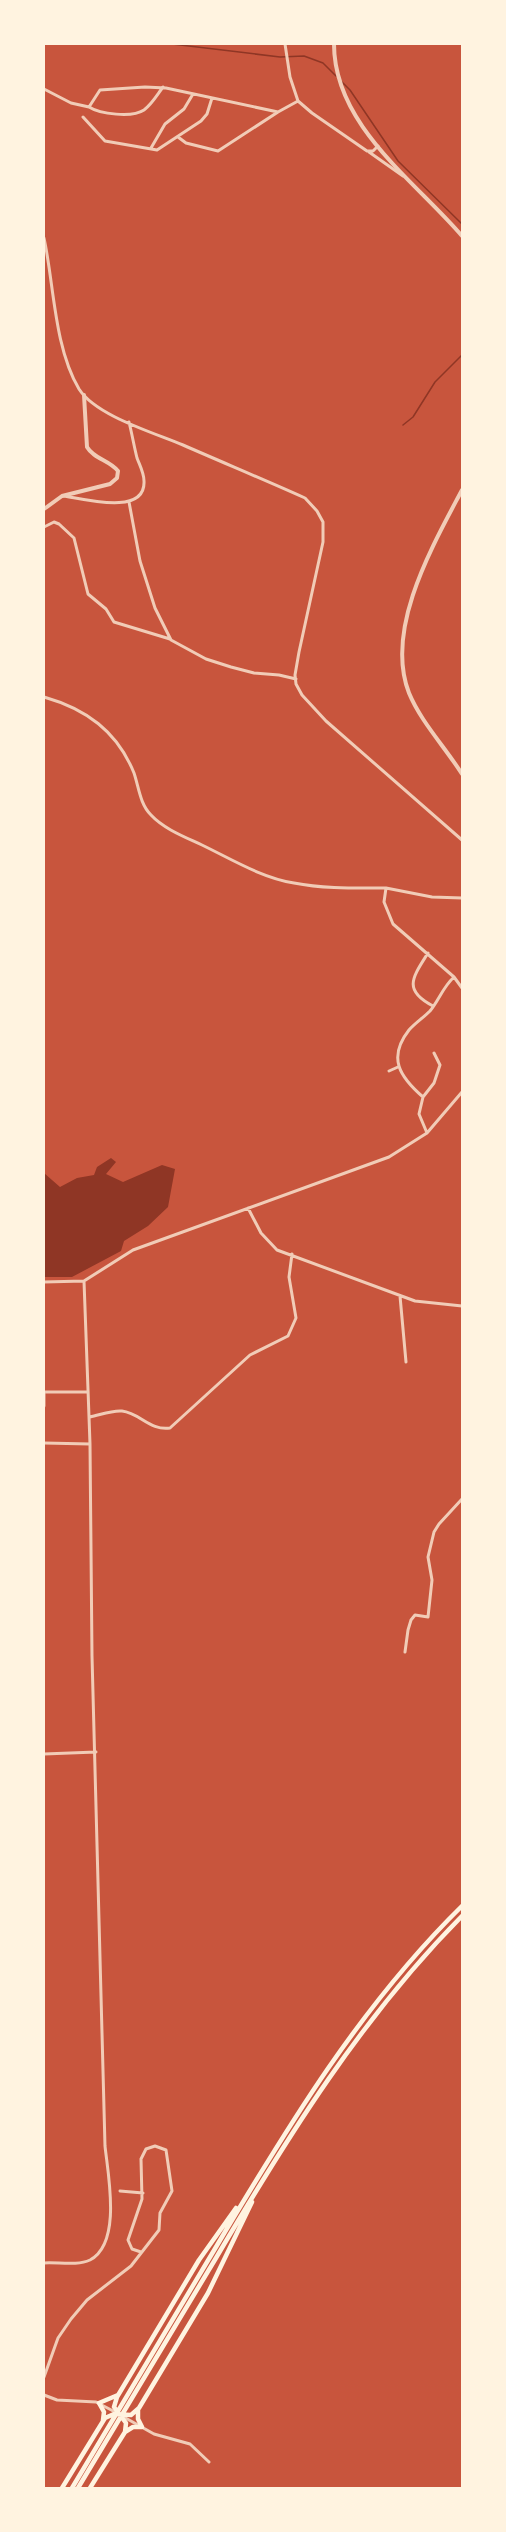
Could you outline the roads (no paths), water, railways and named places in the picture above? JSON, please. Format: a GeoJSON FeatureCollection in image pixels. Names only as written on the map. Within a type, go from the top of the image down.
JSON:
{"type":"FeatureCollection","features":[{"type":"Feature","properties":{"kind":"highway"},"geometry":{"type":"LineString","coordinates":[[72,2488],[113,2424],[127,2407],[314,2087],[361,2021],[392,1983],[462,1906]]}},
{"type":"Feature","properties":{"kind":"highway"},"geometry":{"type":"LineString","coordinates":[[125,2433],[126,2423],[114,2406],[118,2395],[199,2260],[260,2179],[356,2039],[405,1977],[462,1916]]}},
{"type":"Feature","properties":{"kind":"highway"},"geometry":{"type":"LineString","coordinates":[[78,2488],[122,2404],[260,2179]]}},
{"type":"Feature","properties":{"kind":"highway"},"geometry":{"type":"LineString","coordinates":[[62,2488],[104,2420],[110,2415],[130,2415],[139,2408],[208,2293],[260,2179]]}},
{"type":"Feature","properties":{"kind":"highway"},"geometry":{"type":"LineString","coordinates":[[104,2420],[104,2410],[99,2403],[118,2395]]}},
{"type":"Feature","properties":{"kind":"highway"},"geometry":{"type":"LineString","coordinates":[[90,2488],[125,2433],[133,2427],[142,2427],[138,2419],[139,2408]]}},
{"type":"Feature","properties":{"kind":"street"},"geometry":{"type":"LineString","coordinates":[[285,44],[290,77],[298,101],[404,177]]}},
{"type":"Feature","properties":{"kind":"street"},"geometry":{"type":"LineString","coordinates":[[334,44],[335,68],[341,89],[378,146],[404,177],[462,236]]}},
{"type":"Feature","properties":{"kind":"street"},"geometry":{"type":"LineString","coordinates":[[89,107],[100,90],[163,87],[278,112]]}},
{"type":"Feature","properties":{"kind":"street"},"geometry":{"type":"LineString","coordinates":[[44,89],[71,103],[104,113],[138,113],[148,106],[163,87]]}},
{"type":"Feature","properties":{"kind":"street"},"geometry":{"type":"LineString","coordinates":[[151,149],[165,124],[184,109],[193,94]]}},
{"type":"Feature","properties":{"kind":"street"},"geometry":{"type":"LineString","coordinates":[[83,117],[105,141],[160,149],[205,117],[212,98]]}},
{"type":"Feature","properties":{"kind":"street"},"geometry":{"type":"LineString","coordinates":[[178,137],[186,143],[218,151],[298,101]]}},
{"type":"Feature","properties":{"kind":"street"},"geometry":{"type":"LineString","coordinates":[[367,151],[374,151],[378,146]]}},
{"type":"Feature","properties":{"kind":"street"},"geometry":{"type":"LineString","coordinates":[[44,238],[61,336],[70,367],[84,395],[87,447],[118,471],[117,478],[110,484],[62,496],[44,509]]}},
{"type":"Feature","properties":{"kind":"street"},"geometry":{"type":"LineString","coordinates":[[84,395],[129,422],[310,502],[322,522],[323,542],[296,680],[302,695],[326,721],[462,840]]}},
{"type":"Feature","properties":{"kind":"street"},"geometry":{"type":"LineString","coordinates":[[62,496],[101,502],[129,502],[142,491],[144,484],[129,422]]}},
{"type":"Feature","properties":{"kind":"street"},"geometry":{"type":"LineString","coordinates":[[462,490],[420,578],[407,619],[402,646],[404,674],[410,694],[462,774]]}},
{"type":"Feature","properties":{"kind":"street"},"geometry":{"type":"LineString","coordinates":[[129,502],[140,561],[155,608],[171,640]]}},
{"type":"Feature","properties":{"kind":"street"},"geometry":{"type":"LineString","coordinates":[[44,527],[54,522],[74,538],[88,594],[106,609],[114,622],[171,640],[206,659],[231,667],[296,680]]}},
{"type":"Feature","properties":{"kind":"street"},"geometry":{"type":"LineString","coordinates":[[44,697],[68,704],[84,712],[110,735],[128,761],[144,806],[152,816],[174,831],[272,877],[294,884],[386,888],[432,897],[462,898]]}},
{"type":"Feature","properties":{"kind":"street"},"geometry":{"type":"LineString","coordinates":[[386,888],[384,902],[393,924],[454,977],[462,988]]}},
{"type":"Feature","properties":{"kind":"street"},"geometry":{"type":"LineString","coordinates":[[428,953],[413,977],[413,986],[421,1000],[433,1006]]}},
{"type":"Feature","properties":{"kind":"street"},"geometry":{"type":"LineString","coordinates":[[423,1097],[405,1082],[398,1067],[398,1059],[406,1035],[433,1006],[445,986],[454,977]]}},
{"type":"Feature","properties":{"kind":"street"},"geometry":{"type":"LineString","coordinates":[[427,1133],[419,1114],[423,1097],[434,1083],[440,1065],[434,1053]]}},
{"type":"Feature","properties":{"kind":"street"},"geometry":{"type":"LineString","coordinates":[[389,1071],[398,1067]]}},
{"type":"Feature","properties":{"kind":"street"},"geometry":{"type":"LineString","coordinates":[[44,1282],[84,1281],[133,1250],[389,1157],[427,1133],[462,1092]]}},
{"type":"Feature","properties":{"kind":"street"},"geometry":{"type":"LineString","coordinates":[[247,1207],[268,1242],[277,1250],[423,1303],[462,1306]]}},
{"type":"Feature","properties":{"kind":"street"},"geometry":{"type":"LineString","coordinates":[[90,1417],[123,1411],[154,1427],[170,1428],[250,1354],[288,1336],[296,1318],[289,1277],[292,1254]]}},
{"type":"Feature","properties":{"kind":"street"},"geometry":{"type":"LineString","coordinates":[[44,2263],[78,2262],[95,2256],[105,2240],[111,2218],[105,2146],[90,1417],[84,1281]]}},
{"type":"Feature","properties":{"kind":"street"},"geometry":{"type":"LineString","coordinates":[[400,1296],[406,1362]]}},
{"type":"Feature","properties":{"kind":"street"},"geometry":{"type":"LineString","coordinates":[[44,1406],[44,1392],[88,1392]]}},
{"type":"Feature","properties":{"kind":"street"},"geometry":{"type":"LineString","coordinates":[[44,1443],[90,1444]]}},
{"type":"Feature","properties":{"kind":"street"},"geometry":{"type":"LineString","coordinates":[[405,1652],[411,1620],[415,1615],[428,1617],[432,1580],[428,1557],[434,1532],[462,1499]]}},
{"type":"Feature","properties":{"kind":"street"},"geometry":{"type":"LineString","coordinates":[[44,1754],[96,1752]]}},
{"type":"Feature","properties":{"kind":"street"},"geometry":{"type":"LineString","coordinates":[[44,2377],[58,2338],[70,2319],[87,2300],[122,2275],[141,2252],[159,2230],[160,2213],[172,2191],[166,2150],[151,2147],[143,2153],[140,2164],[143,2193],[141,2208],[128,2240],[132,2249],[141,2252]]}},
{"type":"Feature","properties":{"kind":"street"},"geometry":{"type":"LineString","coordinates":[[120,2191],[143,2193]]}},
{"type":"Feature","properties":{"kind":"street"},"geometry":{"type":"LineString","coordinates":[[44,2395],[57,2400],[99,2403],[154,2434],[190,2444],[209,2462]]}},
{"type":"Feature","properties":{"kind":"waterway"},"geometry":{"type":"LineString","coordinates":[[172,44],[280,57],[304,56],[323,63],[336,76]]}},
{"type":"Feature","properties":{"kind":"waterway"},"geometry":{"type":"LineString","coordinates":[[342,82],[350,90],[398,161],[462,224]]}},
{"type":"Feature","properties":{"kind":"waterway"},"geometry":{"type":"LineString","coordinates":[[403,425],[413,417],[435,382],[462,355]]}}]}
